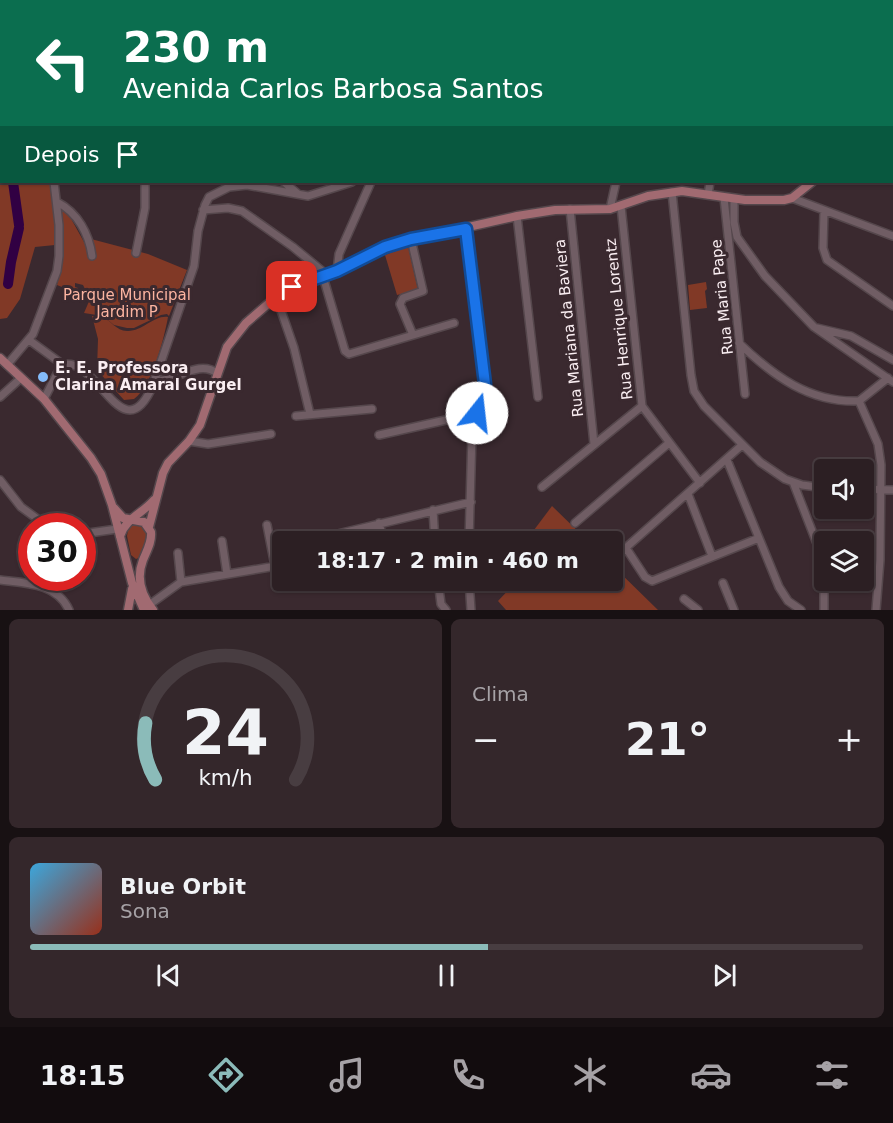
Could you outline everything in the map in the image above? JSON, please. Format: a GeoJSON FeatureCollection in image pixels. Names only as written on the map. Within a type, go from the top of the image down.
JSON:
{"type":"FeatureCollection","features":[{"type":"Feature","properties":{"kind":"main road"},"geometry":{"type":"LineString","coordinates":[[144,606],[139,580],[152,537],[149,527],[155,500],[168,463],[189,441],[200,425],[207,410],[222,355],[236,333],[276,296],[292,287],[337,271],[385,247],[411,239],[466,229],[517,216],[543,211],[610,209],[648,196],[672,192],[771,201],[792,198],[811,183]]}},
{"type":"Feature","properties":{"kind":"main road"},"geometry":{"type":"LineString","coordinates":[[0,358],[44,399],[96,466],[106,484],[132,583],[144,606]]}},
{"type":"Feature","properties":{"kind":"main road"},"geometry":{"type":"LineString","coordinates":[[118,532],[155,500]]}},
{"type":"Feature","properties":{"kind":"main road"},"geometry":{"type":"LineString","coordinates":[[112,506],[121,517],[141,520],[149,527]]}},
{"type":"Feature","properties":{"kind":"main road"},"geometry":{"type":"LineString","coordinates":[[126,559],[133,564],[143,561]]}},
{"type":"Feature","properties":{"kind":"main road"},"geometry":{"type":"LineString","coordinates":[[128,610],[132,600],[132,583]]}},
{"type":"Feature","properties":{"kind":"street"},"geometry":{"type":"LineString","coordinates":[[8,365],[29,340],[40,318],[57,271],[59,256],[54,183]]}},
{"type":"Feature","properties":{"kind":"street"},"geometry":{"type":"LineString","coordinates":[[136,253],[145,208],[145,183]]}},
{"type":"Feature","properties":{"kind":"street"},"geometry":{"type":"LineString","coordinates":[[285,183],[300,196]]}},
{"type":"Feature","properties":{"kind":"street"},"geometry":{"type":"LineString","coordinates":[[29,340],[62,364],[74,365],[82,369],[115,404],[124,410],[136,408],[144,402],[155,381],[194,266],[203,210],[211,195],[229,187],[257,186],[300,196],[314,195],[349,183]]}},
{"type":"Feature","properties":{"kind":"street"},"geometry":{"type":"LineString","coordinates":[[337,271],[339,254],[371,183]]}},
{"type":"Feature","properties":{"kind":"street"},"geometry":{"type":"LineString","coordinates":[[610,209],[616,183]]}},
{"type":"Feature","properties":{"kind":"street"},"geometry":{"type":"LineString","coordinates":[[708,195],[710,183]]}},
{"type":"Feature","properties":{"kind":"street"},"geometry":{"type":"LineString","coordinates":[[672,192],[692,384],[704,406],[768,469],[793,482],[814,486]]}},
{"type":"Feature","properties":{"kind":"street"},"geometry":{"type":"LineString","coordinates":[[729,198],[737,237],[765,276],[814,327],[890,380],[861,404],[820,397],[794,386],[766,369],[739,343]]}},
{"type":"Feature","properties":{"kind":"street","name":"Rua Maria Pape"},"geometry":{"type":"LineString","coordinates":[[729,198],[730,243],[745,394]]}},
{"type":"Feature","properties":{"kind":"street"},"geometry":{"type":"LineString","coordinates":[[792,198],[893,236]]}},
{"type":"Feature","properties":{"kind":"street"},"geometry":{"type":"LineString","coordinates":[[57,202],[72,211],[78,219],[90,242],[92,256]]}},
{"type":"Feature","properties":{"kind":"street","name":"Rua Henrique Lorentz"},"geometry":{"type":"LineString","coordinates":[[621,206],[642,405],[700,483]]}},
{"type":"Feature","properties":{"kind":"street"},"geometry":{"type":"LineString","coordinates":[[203,210],[228,208],[242,211],[312,261],[324,275],[345,351],[349,354],[454,323]]}},
{"type":"Feature","properties":{"kind":"street","name":"Rua Mariana da Baviera"},"geometry":{"type":"LineString","coordinates":[[570,209],[594,444]]}},
{"type":"Feature","properties":{"kind":"street"},"geometry":{"type":"LineString","coordinates":[[824,211],[824,248],[827,260],[893,306]]}},
{"type":"Feature","properties":{"kind":"street"},"geometry":{"type":"LineString","coordinates":[[517,216],[538,397]]}},
{"type":"Feature","properties":{"kind":"street"},"geometry":{"type":"LineString","coordinates":[[466,229],[485,384],[471,441],[470,531]]}},
{"type":"Feature","properties":{"kind":"street"},"geometry":{"type":"LineString","coordinates":[[730,243],[737,237]]}},
{"type":"Feature","properties":{"kind":"street"},"geometry":{"type":"LineString","coordinates":[[411,239],[423,291],[403,298],[400,305],[413,335]]}},
{"type":"Feature","properties":{"kind":"street"},"geometry":{"type":"LineString","coordinates":[[276,296],[289,330],[310,414]]}},
{"type":"Feature","properties":{"kind":"street"},"geometry":{"type":"LineString","coordinates":[[814,327],[851,336],[893,360]]}},
{"type":"Feature","properties":{"kind":"street"},"geometry":{"type":"LineString","coordinates":[[44,399],[62,364]]}},
{"type":"Feature","properties":{"kind":"street"},"geometry":{"type":"LineString","coordinates":[[155,381],[167,380],[202,368],[212,369],[217,373]]}},
{"type":"Feature","properties":{"kind":"street"},"geometry":{"type":"LineString","coordinates":[[0,397],[21,378]]}},
{"type":"Feature","properties":{"kind":"street"},"geometry":{"type":"LineString","coordinates":[[861,404],[880,455],[880,574],[876,610]]}},
{"type":"Feature","properties":{"kind":"street"},"geometry":{"type":"LineString","coordinates":[[542,487],[642,405]]}},
{"type":"Feature","properties":{"kind":"street"},"geometry":{"type":"LineString","coordinates":[[296,416],[372,409]]}},
{"type":"Feature","properties":{"kind":"street"},"geometry":{"type":"LineString","coordinates":[[380,435],[477,413]]}},
{"type":"Feature","properties":{"kind":"street"},"geometry":{"type":"LineString","coordinates":[[189,441],[208,444],[271,434]]}},
{"type":"Feature","properties":{"kind":"street"},"geometry":{"type":"LineString","coordinates":[[575,523],[669,443]]}},
{"type":"Feature","properties":{"kind":"street"},"geometry":{"type":"LineString","coordinates":[[623,551],[742,445]]}},
{"type":"Feature","properties":{"kind":"street"},"geometry":{"type":"LineString","coordinates":[[727,460],[779,587],[788,601],[801,610]]}},
{"type":"Feature","properties":{"kind":"street"},"geometry":{"type":"LineString","coordinates":[[0,480],[21,507],[29,513]]}},
{"type":"Feature","properties":{"kind":"street"},"geometry":{"type":"LineString","coordinates":[[793,482],[821,554],[824,610]]}},
{"type":"Feature","properties":{"kind":"street"},"geometry":{"type":"LineString","coordinates":[[874,489],[893,490]]}},
{"type":"Feature","properties":{"kind":"street"},"geometry":{"type":"LineString","coordinates":[[688,494],[712,556]]}},
{"type":"Feature","properties":{"kind":"street"},"geometry":{"type":"LineString","coordinates":[[348,531],[471,502]]}},
{"type":"Feature","properties":{"kind":"street"},"geometry":{"type":"LineString","coordinates":[[433,510],[434,531]]}},
{"type":"Feature","properties":{"kind":"street"},"geometry":{"type":"LineString","coordinates":[[379,523],[381,531]]}},
{"type":"Feature","properties":{"kind":"street"},"geometry":{"type":"LineString","coordinates":[[267,525],[272,544]]}},
{"type":"Feature","properties":{"kind":"street"},"geometry":{"type":"LineString","coordinates":[[96,533],[118,532]]}},
{"type":"Feature","properties":{"kind":"street"},"geometry":{"type":"LineString","coordinates":[[626,548],[645,578],[652,581],[759,538]]}},
{"type":"Feature","properties":{"kind":"street"},"geometry":{"type":"LineString","coordinates":[[222,541],[227,574]]}},
{"type":"Feature","properties":{"kind":"street"},"geometry":{"type":"LineString","coordinates":[[177,553],[181,582]]}},
{"type":"Feature","properties":{"kind":"street"},"geometry":{"type":"LineString","coordinates":[[144,606],[181,582],[272,567]]}},
{"type":"Feature","properties":{"kind":"street"},"geometry":{"type":"LineString","coordinates":[[0,580],[42,586],[60,597],[69,610]]}},
{"type":"Feature","properties":{"kind":"street"},"geometry":{"type":"LineString","coordinates":[[723,583],[734,610]]}},
{"type":"Feature","properties":{"kind":"street"},"geometry":{"type":"LineString","coordinates":[[439,591],[440,601],[445,609]]}},
{"type":"Feature","properties":{"kind":"street"},"geometry":{"type":"LineString","coordinates":[[470,591],[471,610]]}},
{"type":"Feature","properties":{"kind":"street"},"geometry":{"type":"LineString","coordinates":[[684,599],[696,608]]}},
{"type":"Feature","properties":{"kind":"street"},"geometry":{"type":"LineString","coordinates":[[788,601],[789,610]]}},
{"type":"Feature","properties":{"kind":"green space","name":"Parque Municipal Jardim P"},"geometry":{"type":"Polygon","coordinates":[[[0,183],[51,183],[55,245],[35,247],[20,299],[7,318],[0,319],[0,183]]]}},
{"type":"Feature","properties":{"kind":"green space","name":"Parque Municipal Jardim P"},"geometry":{"type":"Polygon","coordinates":[[[62,207],[84,242],[91,239],[148,254],[187,270],[169,316],[161,315],[134,328],[127,328],[114,325],[103,316],[84,313],[90,299],[83,285],[75,283],[75,287],[78,288],[77,293],[57,285],[60,273],[60,208],[62,207]]]}},
{"type":"Feature","properties":{"kind":"green space"},"geometry":{"type":"Polygon","coordinates":[[[408,246],[418,290],[397,295],[385,255],[408,246]]]}},
{"type":"Feature","properties":{"kind":"green space"},"geometry":{"type":"Polygon","coordinates":[[[706,282],[707,308],[690,310],[688,285],[706,282]]]}},
{"type":"Feature","properties":{"kind":"green space","name":"Parque Municipal Jardim P"},"geometry":{"type":"Polygon","coordinates":[[[92,316],[101,316],[127,331],[138,329],[158,318],[168,317],[152,373],[134,399],[124,400],[97,370],[98,339],[92,316]]]}},
{"type":"Feature","properties":{"kind":"green space"},"geometry":{"type":"Polygon","coordinates":[[[552,506],[578,531],[533,531],[552,506]]]}},
{"type":"Feature","properties":{"kind":"green space"},"geometry":{"type":"Polygon","coordinates":[[[141,522],[151,533],[141,557],[136,559],[131,555],[127,536],[129,524],[141,522]]]}},
{"type":"Feature","properties":{"kind":"green space"},"geometry":{"type":"Polygon","coordinates":[[[623,576],[658,610],[506,610],[498,601],[508,591],[623,591],[623,576]]]}},
{"type":"Feature","properties":{"kind":"waterway"},"geometry":{"type":"LineString","coordinates":[[13,183],[19,225]]}},
{"type":"Feature","properties":{"kind":"waterway"},"geometry":{"type":"LineString","coordinates":[[8,284],[19,228]]}},
{"type":"Feature","properties":{"kind":"place","name":"E. E. Professora Clarina Amaral Gurgel"},"geometry":{"type":"Point","coordinates":[43,377]}},
{"type":"Feature","properties":{"kind":"route"},"geometry":{"type":"LineString","coordinates":[[292,287],[337,271],[371,253],[397,243],[466,229],[485,384],[485,392],[477,413]]}}]}
